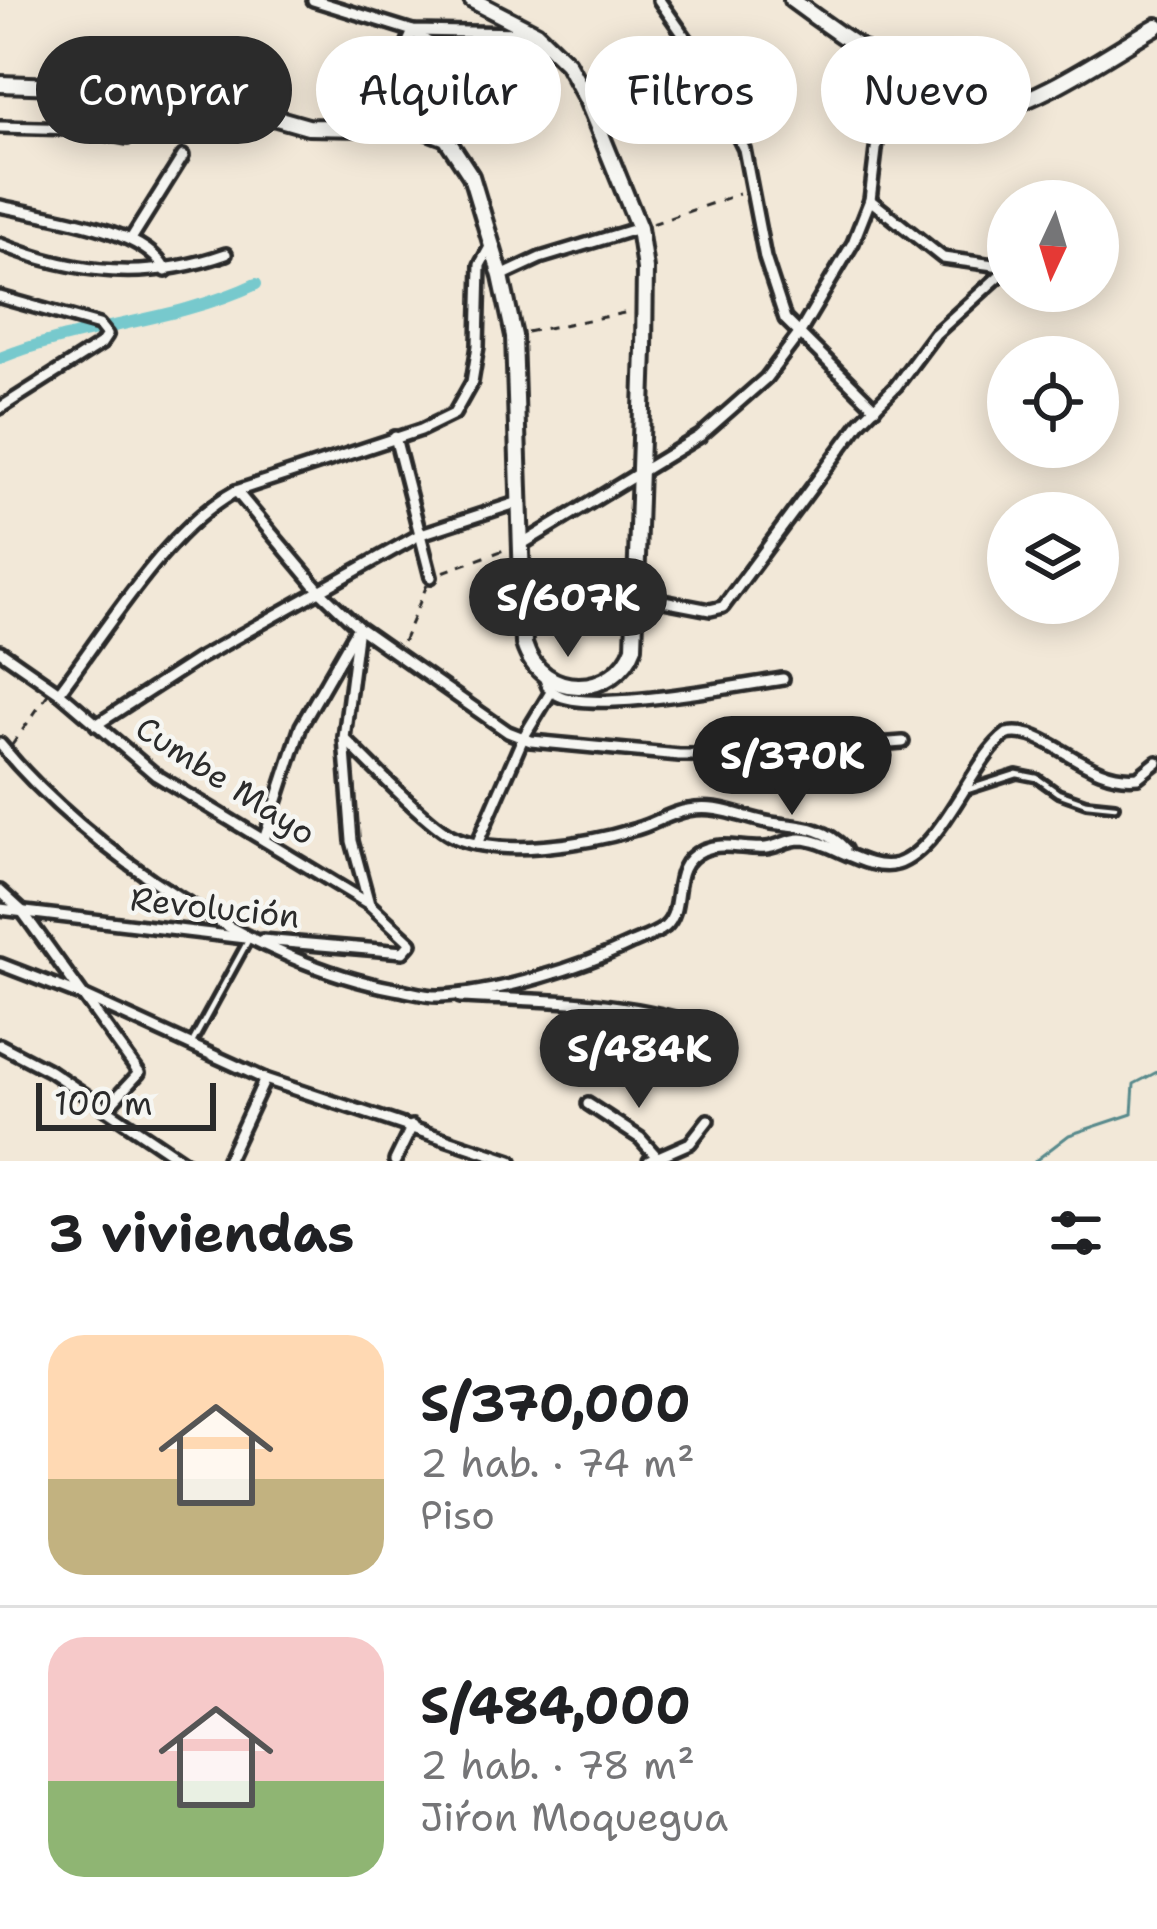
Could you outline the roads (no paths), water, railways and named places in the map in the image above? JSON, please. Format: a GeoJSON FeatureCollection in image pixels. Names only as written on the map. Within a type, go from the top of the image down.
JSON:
{"type":"FeatureCollection","features":[{"type":"Feature","properties":{"kind":"street"},"geometry":{"type":"LineString","coordinates":[[313,0],[413,31],[536,33]]}},
{"type":"Feature","properties":{"kind":"street"},"geometry":{"type":"LineString","coordinates":[[472,0],[536,33],[567,63],[639,228],[645,269],[634,647],[630,660],[619,670],[590,684],[548,686]]}},
{"type":"Feature","properties":{"kind":"street"},"geometry":{"type":"LineString","coordinates":[[659,0],[707,73],[744,148],[765,258],[785,319],[875,408]]}},
{"type":"Feature","properties":{"kind":"street"},"geometry":{"type":"LineString","coordinates":[[792,0],[847,36]]}},
{"type":"Feature","properties":{"kind":"street"},"geometry":{"type":"LineString","coordinates":[[1031,97],[1157,26]]}},
{"type":"Feature","properties":{"kind":"street"},"geometry":{"type":"LineString","coordinates":[[411,36],[413,31]]}},
{"type":"Feature","properties":{"kind":"street"},"geometry":{"type":"LineString","coordinates":[[413,31],[419,36]]}},
{"type":"Feature","properties":{"kind":"street"},"geometry":{"type":"LineString","coordinates":[[0,84],[177,90],[282,122],[316,127]]}},
{"type":"Feature","properties":{"kind":"street"},"geometry":{"type":"LineString","coordinates":[[0,127],[36,128]]}},
{"type":"Feature","properties":{"kind":"street"},"geometry":{"type":"LineString","coordinates":[[450,144],[471,176],[514,336],[524,644],[529,659],[548,686],[568,699],[628,700],[783,679]]}},
{"type":"Feature","properties":{"kind":"street"},"geometry":{"type":"LineString","coordinates":[[524,543],[700,436],[753,393],[800,334],[853,243],[870,200],[876,144]]}},
{"type":"Feature","properties":{"kind":"street"},"geometry":{"type":"LineString","coordinates":[[131,239],[183,156]]}},
{"type":"Feature","properties":{"kind":"street"},"geometry":{"type":"LineString","coordinates":[[870,200],[944,258],[987,265]]}},
{"type":"Feature","properties":{"kind":"street"},"geometry":{"type":"LineString","coordinates":[[0,206],[131,239],[156,254],[166,271]]}},
{"type":"Feature","properties":{"kind":"street"},"geometry":{"type":"LineString","coordinates":[[501,276],[540,258],[639,228]]}},
{"type":"Feature","properties":{"kind":"street"},"geometry":{"type":"LineString","coordinates":[[0,244],[106,271],[166,271],[226,254]]}},
{"type":"Feature","properties":{"kind":"street"},"geometry":{"type":"LineString","coordinates":[[56,689],[187,525],[236,491],[440,423],[465,400],[478,346],[480,265],[490,247]]}},
{"type":"Feature","properties":{"kind":"street"},"geometry":{"type":"LineString","coordinates":[[637,596],[723,608],[841,445],[935,334],[987,287]]}},
{"type":"Feature","properties":{"kind":"street"},"geometry":{"type":"LineString","coordinates":[[0,297],[99,326],[107,335],[101,344],[0,408]]}},
{"type":"Feature","properties":{"kind":"street"},"geometry":{"type":"LineString","coordinates":[[394,437],[431,577]]}},
{"type":"Feature","properties":{"kind":"street"},"geometry":{"type":"LineString","coordinates":[[236,491],[320,591],[358,627],[481,715],[523,738],[697,755],[903,742]]}},
{"type":"Feature","properties":{"kind":"street"},"geometry":{"type":"LineString","coordinates":[[96,725],[199,659],[421,534],[519,502]]}},
{"type":"Feature","properties":{"kind":"street"},"geometry":{"type":"LineString","coordinates":[[358,627],[344,738],[352,841],[369,904]]}},
{"type":"Feature","properties":{"kind":"street"},"geometry":{"type":"LineString","coordinates":[[264,840],[302,726],[358,627]]}},
{"type":"Feature","properties":{"kind":"street","name":"Cumbe Mayo"},"geometry":{"type":"LineString","coordinates":[[0,651],[56,689],[156,775],[369,904],[406,936]]}},
{"type":"Feature","properties":{"kind":"street"},"geometry":{"type":"LineString","coordinates":[[477,844],[548,686]]}},
{"type":"Feature","properties":{"kind":"street"},"geometry":{"type":"LineString","coordinates":[[438,996],[560,970],[658,931],[674,914],[684,864],[714,845],[766,848],[802,839],[883,865],[899,863],[930,835],[967,790],[994,745],[1012,732],[1030,735],[1093,771],[1114,776],[1138,777],[1157,762]]}},
{"type":"Feature","properties":{"kind":"street"},"geometry":{"type":"LineString","coordinates":[[344,738],[438,827],[456,839],[477,844],[506,848],[578,840],[637,829],[690,809],[715,808],[810,827],[828,834],[848,853]]}},
{"type":"Feature","properties":{"kind":"street"},"geometry":{"type":"LineString","coordinates":[[4,748],[54,803],[132,864],[249,939],[326,971],[372,985],[438,996],[590,1003],[686,1020],[709,1029]]}},
{"type":"Feature","properties":{"kind":"street"},"geometry":{"type":"LineString","coordinates":[[0,891],[22,911],[139,1073],[106,1109]]}},
{"type":"Feature","properties":{"kind":"street","name":"Revolución"},"geometry":{"type":"LineString","coordinates":[[0,909],[403,952],[411,943],[406,936]]}},
{"type":"Feature","properties":{"kind":"street"},"geometry":{"type":"LineString","coordinates":[[0,964],[266,1079],[511,1161]]}},
{"type":"Feature","properties":{"kind":"street"},"geometry":{"type":"LineString","coordinates":[[0,1045],[50,1071],[183,1161]]}},
{"type":"Feature","properties":{"kind":"street"},"geometry":{"type":"LineString","coordinates":[[227,1161],[266,1079]]}},
{"type":"Feature","properties":{"kind":"street"},"geometry":{"type":"LineString","coordinates":[[588,1104],[640,1138],[653,1159],[690,1143],[708,1120]]}},
{"type":"Feature","properties":{"kind":"street"},"geometry":{"type":"LineString","coordinates":[[395,1161],[412,1126]]}},
{"type":"Feature","properties":{"kind":"lane"},"geometry":{"type":"LineString","coordinates":[[967,790],[1017,775],[1037,778],[1058,793],[1086,802],[1115,806]]}},
{"type":"Feature","properties":{"kind":"lane"},"geometry":{"type":"LineString","coordinates":[[190,1048],[249,939]]}},
{"type":"Feature","properties":{"kind":"waterway"},"geometry":{"type":"LineString","coordinates":[[0,358],[193,307],[256,284]]}},
{"type":"Feature","properties":{"kind":"waterway"},"geometry":{"type":"LineString","coordinates":[[1035,1161],[1069,1135],[1132,1114],[1134,1084],[1157,1072]]}}]}
